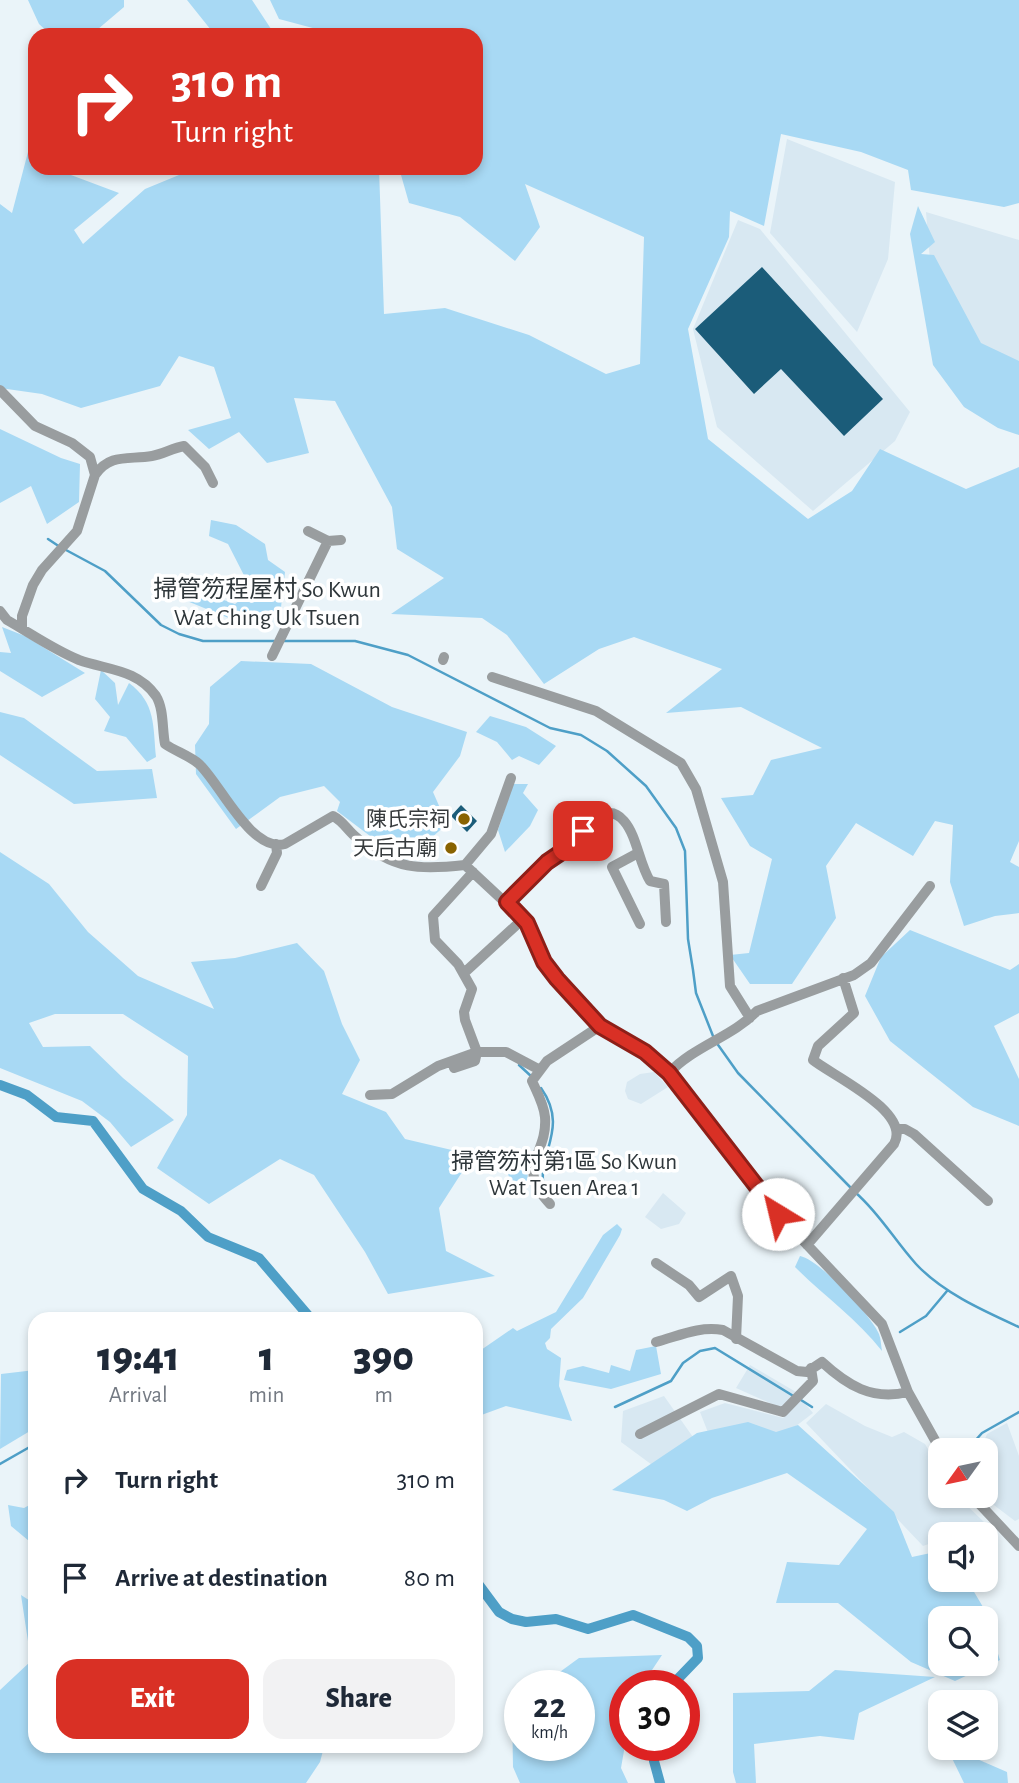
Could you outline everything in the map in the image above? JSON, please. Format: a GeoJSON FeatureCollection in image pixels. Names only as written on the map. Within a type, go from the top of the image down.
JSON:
{"type":"FeatureCollection","features":[{"type":"Feature","properties":{"kind":"street"},"geometry":{"type":"LineString","coordinates":[[0,390],[35,426],[72,443],[90,457],[95,475]]}},
{"type":"Feature","properties":{"kind":"street"},"geometry":{"type":"LineString","coordinates":[[22,628],[22,616],[33,585],[42,570],[72,540],[95,475],[102,466],[116,458],[153,456],[184,446],[201,461],[213,483]]}},
{"type":"Feature","properties":{"kind":"street"},"geometry":{"type":"LineString","coordinates":[[308,531],[328,541],[341,540]]}},
{"type":"Feature","properties":{"kind":"street"},"geometry":{"type":"LineString","coordinates":[[274,653],[328,541]]}},
{"type":"Feature","properties":{"kind":"street"},"geometry":{"type":"LineString","coordinates":[[0,611],[7,620],[78,660],[130,673],[145,684],[157,698],[165,744],[198,764],[247,826],[276,845],[285,844],[333,816],[373,850],[398,865],[425,870],[469,869],[507,902],[523,919],[544,962],[600,1026],[645,1052],[669,1073],[778,1214],[882,1324],[908,1392],[935,1438]]}},
{"type":"Feature","properties":{"kind":"street"},"geometry":{"type":"LineString","coordinates":[[492,677],[596,711],[681,763],[696,789],[723,882],[730,986],[750,1018]]}},
{"type":"Feature","properties":{"kind":"street"},"geometry":{"type":"LineString","coordinates":[[476,1056],[464,1020],[464,1012],[472,993],[464,973],[435,940],[433,916],[469,869],[491,834],[511,778]]}},
{"type":"Feature","properties":{"kind":"street"},"geometry":{"type":"LineString","coordinates":[[507,902],[539,869],[575,843],[592,822],[607,814],[614,814],[625,822],[650,881],[664,884],[666,922]]}},
{"type":"Feature","properties":{"kind":"street"},"geometry":{"type":"LineString","coordinates":[[261,886],[277,853],[276,845]]}},
{"type":"Feature","properties":{"kind":"street"},"geometry":{"type":"LineString","coordinates":[[638,853],[612,867],[640,924]]}},
{"type":"Feature","properties":{"kind":"street"},"geometry":{"type":"LineString","coordinates":[[669,1073],[681,1060],[732,1030],[757,1011],[855,975],[870,963],[930,886]]}},
{"type":"Feature","properties":{"kind":"street"},"geometry":{"type":"LineString","coordinates":[[464,973],[523,919]]}},
{"type":"Feature","properties":{"kind":"street"},"geometry":{"type":"LineString","coordinates":[[807,1245],[896,1140],[897,1129],[882,1107],[813,1060],[815,1049],[854,1013],[842,978]]}},
{"type":"Feature","properties":{"kind":"street"},"geometry":{"type":"LineString","coordinates":[[536,1076],[547,1061],[600,1026]]}},
{"type":"Feature","properties":{"kind":"street"},"geometry":{"type":"LineString","coordinates":[[370,1095],[392,1094],[438,1066],[476,1056],[506,1052],[536,1076],[545,1118],[534,1166],[535,1186],[550,1204]]}},
{"type":"Feature","properties":{"kind":"street"},"geometry":{"type":"LineString","coordinates":[[454,1068],[476,1056]]}},
{"type":"Feature","properties":{"kind":"street"},"geometry":{"type":"LineString","coordinates":[[897,1129],[905,1129],[914,1134],[989,1201]]}},
{"type":"Feature","properties":{"kind":"street"},"geometry":{"type":"LineString","coordinates":[[656,1263],[689,1285],[699,1297],[732,1276],[738,1296],[736,1339]]}},
{"type":"Feature","properties":{"kind":"street"},"geometry":{"type":"LineString","coordinates":[[656,1342],[687,1331],[710,1328],[723,1330],[792,1369],[802,1372],[822,1362],[838,1377],[878,1396],[908,1392]]}},
{"type":"Feature","properties":{"kind":"street"},"geometry":{"type":"LineString","coordinates":[[640,1434],[720,1394],[781,1412],[813,1381],[811,1368]]}},
{"type":"Feature","properties":{"kind":"street"},"geometry":{"type":"LineString","coordinates":[[983,1508],[1019,1546]]}},
{"type":"Feature","properties":{"kind":"shaded area"},"geometry":{"type":"Polygon","coordinates":[[[28,0],[124,0],[124,7],[99,28],[43,28],[28,0]]]}},
{"type":"Feature","properties":{"kind":"shaded area"},"geometry":{"type":"Polygon","coordinates":[[[187,0],[252,0],[270,28],[209,28],[187,0]]]}},
{"type":"Feature","properties":{"kind":"shaded area"},"geometry":{"type":"Polygon","coordinates":[[[270,0],[1019,0],[1019,203],[1004,207],[911,190],[908,170],[861,152],[781,134],[764,226],[730,211],[729,237],[688,329],[708,439],[808,519],[852,491],[880,449],[966,489],[1019,467],[1019,841],[1010,862],[1019,867],[1019,913],[995,916],[964,926],[950,882],[953,825],[935,821],[913,856],[856,823],[826,866],[836,918],[792,984],[750,984],[730,955],[749,953],[772,859],[750,846],[721,798],[753,795],[771,760],[822,748],[741,707],[666,713],[722,669],[634,637],[599,649],[544,684],[507,635],[482,618],[391,614],[444,578],[397,549],[392,507],[335,401],[294,398],[309,453],[267,463],[239,432],[209,449],[188,430],[231,418],[214,367],[179,356],[160,386],[81,408],[42,394],[0,388],[0,204],[12,213],[28,152],[28,175],[71,175],[119,193],[74,230],[83,244],[145,189],[179,175],[379,175],[384,314],[445,308],[529,335],[606,374],[640,364],[644,237],[525,184],[540,227],[515,261],[460,217],[409,203],[401,175],[483,175],[483,28],[313,28],[279,19],[270,0]]]}},
{"type":"Feature","properties":{"kind":"shaded area"},"geometry":{"type":"Polygon","coordinates":[[[787,139],[895,182],[888,259],[857,332],[770,233],[787,139]]]}},
{"type":"Feature","properties":{"kind":"shaded area"},"geometry":{"type":"Polygon","coordinates":[[[918,206],[935,242],[921,254],[934,255],[981,343],[1019,361],[1019,435],[998,428],[964,407],[933,365],[910,234],[918,206]]]}},
{"type":"Feature","properties":{"kind":"shaded area"},"geometry":{"type":"Polygon","coordinates":[[[926,212],[1019,240],[1019,374],[981,369],[932,286],[926,212]]]}},
{"type":"Feature","properties":{"kind":"shaded area"},"geometry":{"type":"Polygon","coordinates":[[[738,220],[760,229],[910,412],[895,441],[813,511],[717,427],[693,329],[738,220]]]}},
{"type":"Feature","properties":{"kind":"shaded area"},"geometry":{"type":"Polygon","coordinates":[[[0,429],[61,458],[80,464],[79,502],[47,524],[31,486],[0,503],[0,429]]]}},
{"type":"Feature","properties":{"kind":"shaded area"},"geometry":{"type":"Polygon","coordinates":[[[211,520],[236,525],[265,544],[268,560],[285,572],[280,616],[241,623],[182,599],[187,587],[235,604],[252,591],[228,544],[209,536],[211,520]]]}},
{"type":"Feature","properties":{"kind":"shaded area"},"geometry":{"type":"Polygon","coordinates":[[[2,627],[25,636],[85,673],[42,697],[0,671],[0,652],[11,653],[2,627]]]}},
{"type":"Feature","properties":{"kind":"shaded area"},"geometry":{"type":"Polygon","coordinates":[[[241,661],[311,664],[392,707],[467,732],[460,756],[433,792],[447,824],[412,855],[370,836],[337,811],[340,802],[324,786],[280,797],[236,829],[196,774],[195,745],[209,724],[210,687],[241,661]]]}},
{"type":"Feature","properties":{"kind":"shaded area"},"geometry":{"type":"Polygon","coordinates":[[[101,670],[115,683],[118,705],[129,683],[144,699],[152,716],[156,757],[147,762],[126,737],[104,731],[110,717],[95,699],[101,670]]]}},
{"type":"Feature","properties":{"kind":"shaded area"},"geometry":{"type":"Polygon","coordinates":[[[0,712],[24,718],[97,771],[152,769],[157,798],[74,804],[0,755],[0,712]]]}},
{"type":"Feature","properties":{"kind":"shaded area"},"geometry":{"type":"Polygon","coordinates":[[[490,716],[526,727],[556,746],[539,765],[519,756],[512,760],[497,742],[476,732],[490,716]]]}},
{"type":"Feature","properties":{"kind":"shaded area"},"geometry":{"type":"Polygon","coordinates":[[[513,784],[528,784],[523,793],[538,810],[530,826],[505,852],[498,830],[513,784]]]}},
{"type":"Feature","properties":{"kind":"shaded area"},"geometry":{"type":"Polygon","coordinates":[[[0,852],[49,884],[88,932],[138,976],[214,1009],[191,962],[235,958],[297,943],[324,971],[342,1024],[360,1060],[342,1094],[386,1112],[405,1139],[473,1155],[439,1208],[446,1251],[495,1276],[388,1294],[365,1252],[314,1175],[280,1159],[209,1204],[157,1168],[187,1115],[188,1056],[123,1014],[55,1014],[29,1023],[43,1047],[90,1046],[123,1078],[174,1120],[131,1147],[110,1122],[82,1101],[0,1068],[0,852]]]}},
{"type":"Feature","properties":{"kind":"shaded area"},"geometry":{"type":"Polygon","coordinates":[[[910,930],[1010,970],[1019,964],[1019,1013],[994,1026],[1019,1079],[1019,1126],[973,1107],[890,1041],[865,996],[881,957],[910,930]]]}},
{"type":"Feature","properties":{"kind":"shaded area"},"geometry":{"type":"Polygon","coordinates":[[[654,1072],[668,1087],[641,1104],[628,1099],[625,1091],[627,1082],[640,1074],[654,1072]]]}},
{"type":"Feature","properties":{"kind":"shaded area"},"geometry":{"type":"Polygon","coordinates":[[[530,1154],[527,1182],[516,1185],[509,1178],[506,1161],[530,1154]]]}},
{"type":"Feature","properties":{"kind":"shaded area"},"geometry":{"type":"Polygon","coordinates":[[[663,1193],[686,1213],[679,1224],[661,1229],[645,1217],[663,1193]]]}},
{"type":"Feature","properties":{"kind":"shaded area"},"geometry":{"type":"Polygon","coordinates":[[[617,1224],[622,1229],[583,1298],[551,1329],[550,1338],[545,1343],[547,1349],[561,1358],[559,1386],[572,1421],[506,1406],[483,1414],[483,1349],[513,1328],[517,1331],[556,1312],[603,1235],[617,1224]]]}},
{"type":"Feature","properties":{"kind":"shaded area"},"geometry":{"type":"Polygon","coordinates":[[[800,1256],[820,1267],[856,1302],[879,1334],[882,1351],[851,1318],[795,1267],[800,1256]]]}},
{"type":"Feature","properties":{"kind":"shaded area"},"geometry":{"type":"Polygon","coordinates":[[[656,1346],[661,1374],[611,1389],[564,1380],[567,1370],[583,1366],[609,1373],[611,1365],[630,1371],[636,1350],[656,1346]]]}},
{"type":"Feature","properties":{"kind":"shaded area"},"geometry":{"type":"Polygon","coordinates":[[[750,1365],[796,1392],[781,1408],[736,1388],[750,1365]]]}},
{"type":"Feature","properties":{"kind":"shaded area"},"geometry":{"type":"Polygon","coordinates":[[[28,1371],[28,1432],[0,1449],[1,1374],[28,1371]]]}},
{"type":"Feature","properties":{"kind":"shaded area"},"geometry":{"type":"Polygon","coordinates":[[[664,1396],[700,1447],[663,1473],[621,1442],[623,1411],[664,1396]]]}},
{"type":"Feature","properties":{"kind":"shaded area"},"geometry":{"type":"Polygon","coordinates":[[[801,1399],[813,1413],[783,1436],[709,1435],[700,1412],[725,1403],[783,1418],[801,1399]]]}},
{"type":"Feature","properties":{"kind":"shaded area"},"geometry":{"type":"Polygon","coordinates":[[[826,1404],[865,1426],[892,1437],[904,1432],[925,1444],[928,1449],[928,1508],[969,1508],[984,1522],[928,1522],[928,1544],[923,1546],[806,1423],[826,1404]]]}},
{"type":"Feature","properties":{"kind":"shaded area"},"geometry":{"type":"Polygon","coordinates":[[[748,1422],[776,1432],[798,1425],[894,1512],[912,1557],[928,1554],[928,1592],[974,1592],[982,1606],[928,1606],[928,1669],[911,1662],[838,1603],[776,1603],[787,1562],[839,1565],[867,1529],[787,1473],[712,1498],[687,1511],[664,1500],[612,1490],[697,1433],[748,1422]]]}},
{"type":"Feature","properties":{"kind":"shaded area"},"geometry":{"type":"Polygon","coordinates":[[[1007,1423],[1019,1456],[1019,1519],[1015,1521],[998,1508],[998,1438],[985,1438],[987,1434],[1007,1423]]]}},
{"type":"Feature","properties":{"kind":"shaded area"},"geometry":{"type":"Polygon","coordinates":[[[8,1505],[24,1508],[28,1506],[28,1540],[11,1526],[8,1505]]]}},
{"type":"Feature","properties":{"kind":"shaded area"},"geometry":{"type":"Polygon","coordinates":[[[21,1595],[28,1600],[28,1641],[21,1595]]]}},
{"type":"Feature","properties":{"kind":"shaded area"},"geometry":{"type":"Polygon","coordinates":[[[662,1655],[652,1670],[609,1670],[609,1761],[622,1761],[621,1768],[628,1783],[520,1783],[513,1761],[595,1761],[595,1670],[563,1670],[579,1658],[662,1655]]]}},
{"type":"Feature","properties":{"kind":"shaded area"},"geometry":{"type":"Polygon","coordinates":[[[28,1664],[28,1753],[322,1753],[320,1762],[306,1783],[0,1783],[0,1690],[28,1664]]]}},
{"type":"Feature","properties":{"kind":"shaded area"},"geometry":{"type":"Polygon","coordinates":[[[835,1670],[935,1677],[859,1713],[854,1740],[820,1736],[754,1744],[756,1783],[736,1783],[733,1772],[733,1693],[809,1691],[835,1670]]]}},
{"type":"Feature","properties":{"kind":"shaded area"},"geometry":{"type":"Polygon","coordinates":[[[943,1676],[966,1676],[955,1681],[943,1676]]]}},
{"type":"Feature","properties":{"kind":"shaded area"},"geometry":{"type":"Polygon","coordinates":[[[953,1760],[979,1760],[1007,1772],[1008,1783],[964,1783],[953,1760]]]}},
{"type":"Feature","properties":{"kind":"building"},"geometry":{"type":"Polygon","coordinates":[[[762,267],[883,399],[844,436],[781,369],[754,394],[695,329],[762,267]]]}},
{"type":"Feature","properties":{"kind":"building","name":"陳氏宗祠"},"geometry":{"type":"Polygon","coordinates":[[[461,805],[477,821],[467,832],[451,816],[461,805]]]}},
{"type":"Feature","properties":{"kind":"waterway"},"geometry":{"type":"LineString","coordinates":[[48,539],[60,547]]}},
{"type":"Feature","properties":{"kind":"waterway"},"geometry":{"type":"LineString","coordinates":[[66,550],[105,571],[161,625],[179,634],[203,641],[274,641]]}},
{"type":"Feature","properties":{"kind":"waterway"},"geometry":{"type":"LineString","coordinates":[[284,641],[355,641],[408,655],[550,728],[581,735],[607,751],[646,786],[676,828],[685,851],[688,939],[696,993],[713,1036]]}},
{"type":"Feature","properties":{"kind":"waterway"},"geometry":{"type":"LineString","coordinates":[[716,1042],[738,1073],[851,1188]]}},
{"type":"Feature","properties":{"kind":"waterway"},"geometry":{"type":"LineString","coordinates":[[519,1065],[532,1077]]}},
{"type":"Feature","properties":{"kind":"waterway"},"geometry":{"type":"LineString","coordinates":[[0,1085],[27,1095],[56,1117],[93,1121],[143,1189],[181,1211],[208,1237],[259,1258],[305,1312]]}},
{"type":"Feature","properties":{"kind":"waterway"},"geometry":{"type":"LineString","coordinates":[[541,1088],[553,1116],[553,1129],[544,1164],[544,1188]]}},
{"type":"Feature","properties":{"kind":"waterway"},"geometry":{"type":"LineString","coordinates":[[856,1193],[916,1264],[939,1284],[1019,1327]]}},
{"type":"Feature","properties":{"kind":"waterway"},"geometry":{"type":"LineString","coordinates":[[900,1332],[926,1316],[947,1291]]}},
{"type":"Feature","properties":{"kind":"waterway"},"geometry":{"type":"LineString","coordinates":[[615,1407],[671,1381],[683,1363],[700,1351],[715,1348],[795,1397]]}},
{"type":"Feature","properties":{"kind":"waterway"},"geometry":{"type":"LineString","coordinates":[[801,1400],[812,1407]]}},
{"type":"Feature","properties":{"kind":"waterway"},"geometry":{"type":"LineString","coordinates":[[978,1438],[1019,1412]]}},
{"type":"Feature","properties":{"kind":"waterway"},"geometry":{"type":"LineString","coordinates":[[0,1464],[28,1448]]}},
{"type":"Feature","properties":{"kind":"waterway"},"geometry":{"type":"LineString","coordinates":[[483,1590],[499,1612],[526,1622],[556,1619],[588,1629],[633,1615],[688,1637],[697,1646],[698,1658],[686,1670]]}},
{"type":"Feature","properties":{"kind":"waterway"},"geometry":{"type":"LineString","coordinates":[[654,1761],[660,1783]]}},
{"type":"Feature","properties":{"kind":"place","name":"陳氏宗祠"},"geometry":{"type":"Point","coordinates":[464,819]}},
{"type":"Feature","properties":{"kind":"place","name":"天后古廟"},"geometry":{"type":"Point","coordinates":[451,848]}},
{"type":"Feature","properties":{"kind":"district","name":"掃管笏程屋村 So Kwun Wat Ching Uk Tsuen"},"geometry":{"type":"Point","coordinates":[267,603]}},
{"type":"Feature","properties":{"kind":"district","name":"掃管笏村第1區 So Kwun Wat Tsuen Area 1"},"geometry":{"type":"Point","coordinates":[564,1174]}},
{"type":"Feature","properties":{"kind":"route"},"geometry":{"type":"LineString","coordinates":[[583,831],[575,843],[532,875],[507,902],[527,923],[544,962],[557,979],[600,1026],[645,1052],[669,1073],[695,1103],[778,1214]]}}]}
